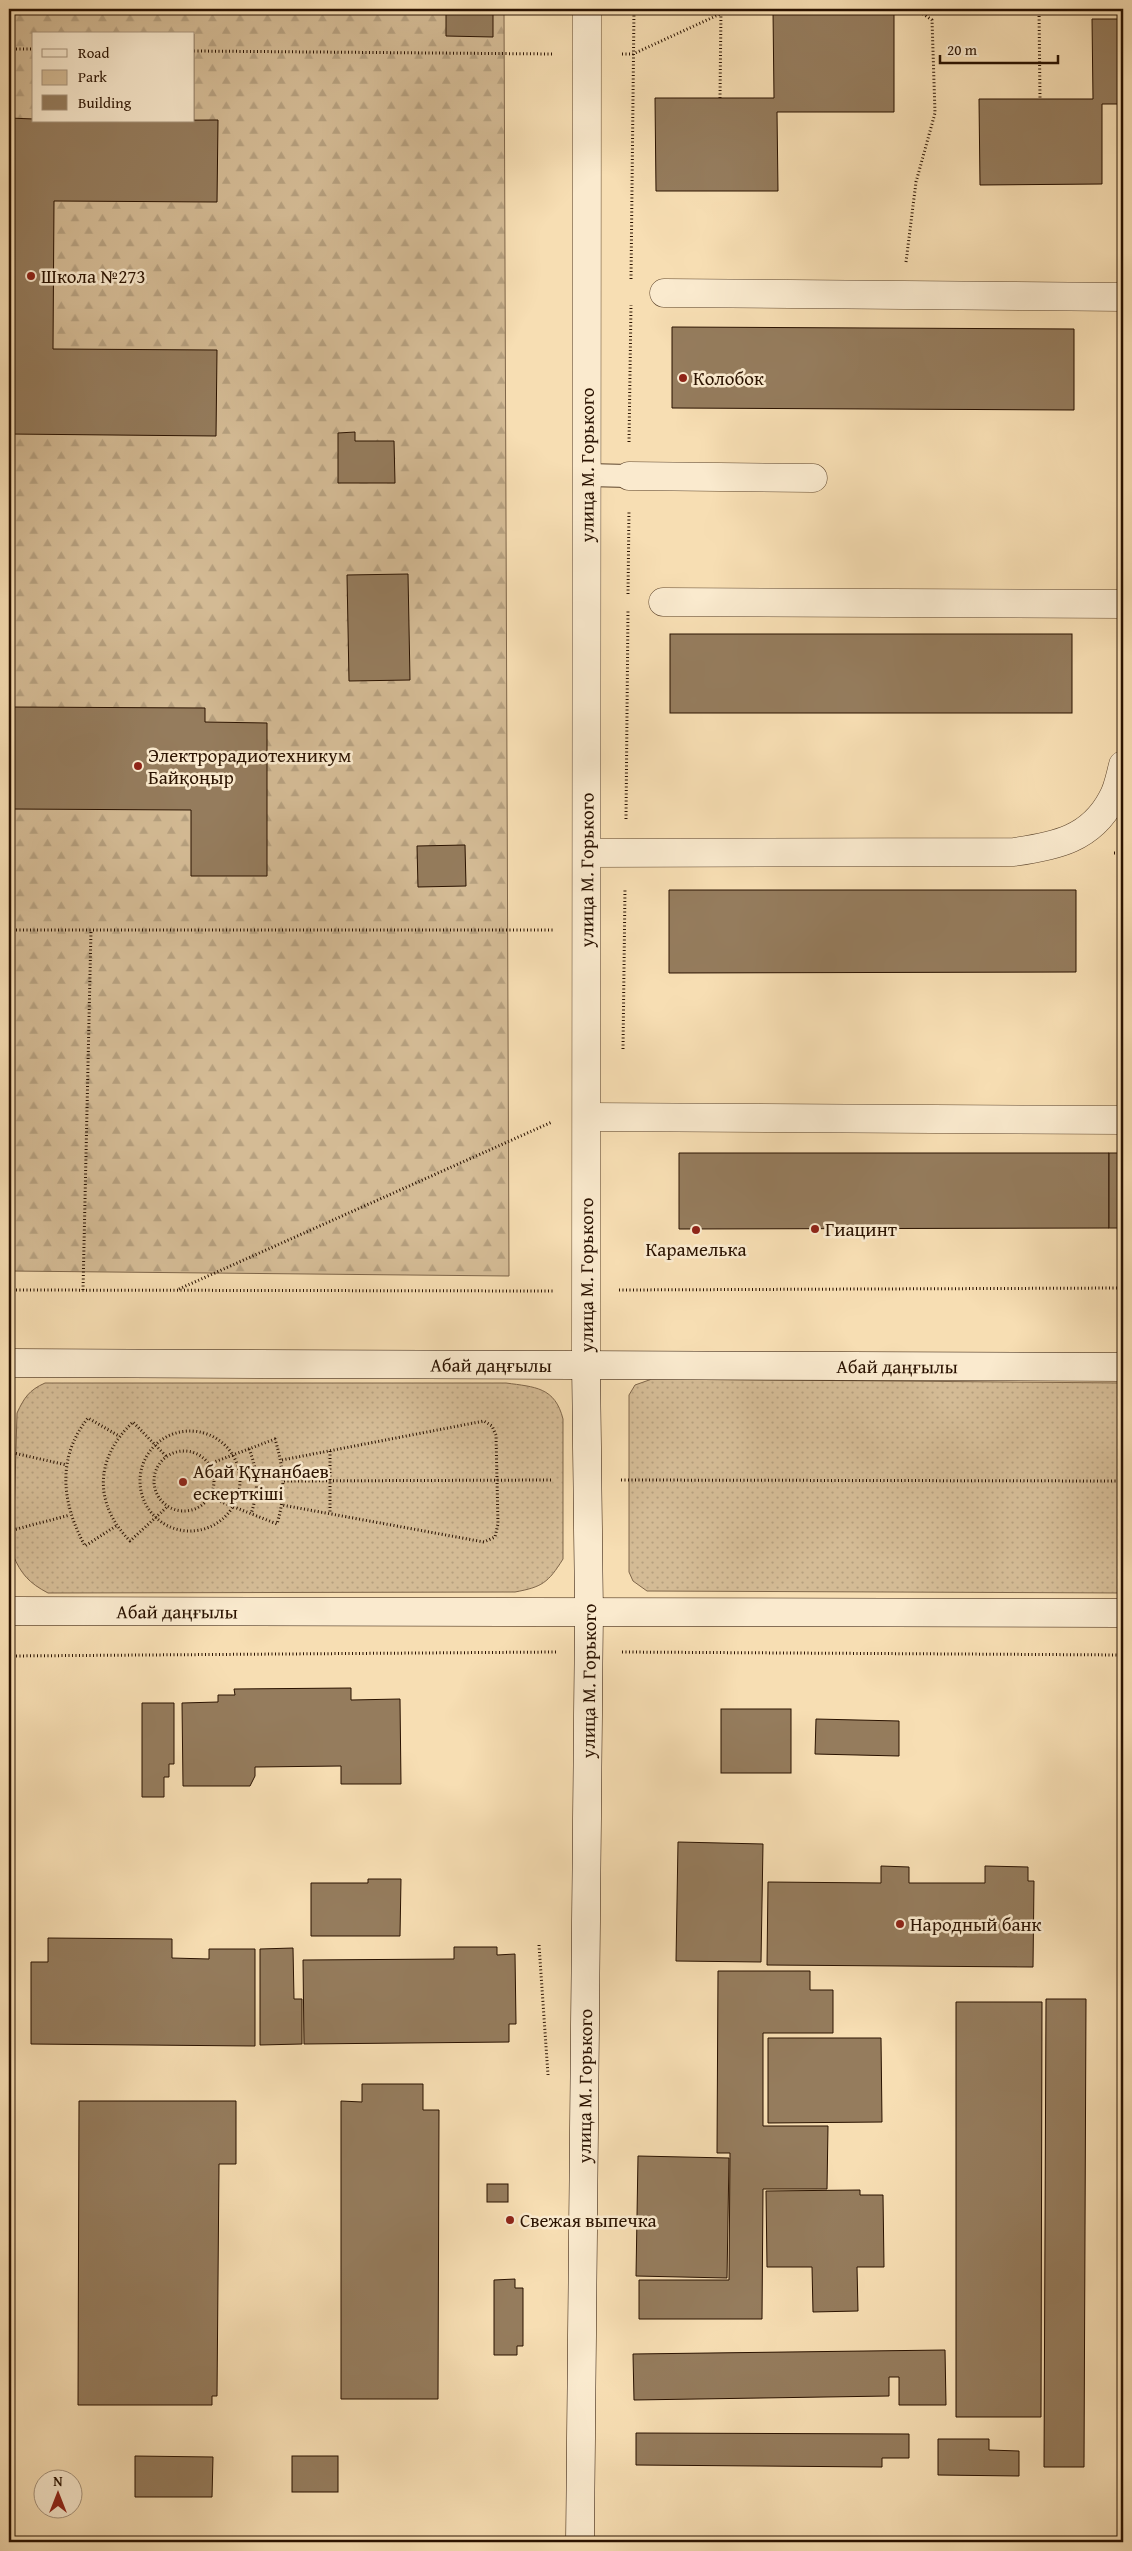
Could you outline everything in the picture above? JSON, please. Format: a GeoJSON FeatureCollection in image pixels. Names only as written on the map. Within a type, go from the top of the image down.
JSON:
{"type":"FeatureCollection","features":[{"type":"Feature","properties":{"kind":"street","name":"улица М. Горького"},"geometry":{"type":"LineString","coordinates":[[580,2542],[589,1612],[586,1364],[588,9]]}},
{"type":"Feature","properties":{"kind":"street"},"geometry":{"type":"LineString","coordinates":[[664,293],[1123,297]]}},
{"type":"Feature","properties":{"kind":"street"},"geometry":{"type":"LineString","coordinates":[[629,476],[813,478]]}},
{"type":"Feature","properties":{"kind":"street"},"geometry":{"type":"LineString","coordinates":[[663,602],[1123,604]]}},
{"type":"Feature","properties":{"kind":"street"},"geometry":{"type":"LineString","coordinates":[[587,854],[1014,852],[1054,846],[1090,829],[1113,799],[1123,765]]}},
{"type":"Feature","properties":{"kind":"street"},"geometry":{"type":"LineString","coordinates":[[587,1117],[1123,1120]]}},
{"type":"Feature","properties":{"kind":"street","name":"Абай даңғылы"},"geometry":{"type":"LineString","coordinates":[[9,1363],[1123,1367]]}},
{"type":"Feature","properties":{"kind":"street","name":"Абай даңғылы"},"geometry":{"type":"LineString","coordinates":[[9,1611],[1123,1613]]}},
{"type":"Feature","properties":{"kind":"lane"},"geometry":{"type":"LineString","coordinates":[[588,475],[629,476]]}},
{"type":"Feature","properties":{"kind":"path"},"geometry":{"type":"LineString","coordinates":[[631,284],[634,9]]}},
{"type":"Feature","properties":{"kind":"path"},"geometry":{"type":"LineString","coordinates":[[720,98],[721,9]]}},
{"type":"Feature","properties":{"kind":"path"},"geometry":{"type":"LineString","coordinates":[[633,54],[731,9]]}},
{"type":"Feature","properties":{"kind":"path"},"geometry":{"type":"LineString","coordinates":[[902,295],[916,182],[935,113],[932,20],[916,9]]}},
{"type":"Feature","properties":{"kind":"path"},"geometry":{"type":"LineString","coordinates":[[1039,9],[1040,99]]}},
{"type":"Feature","properties":{"kind":"path"},"geometry":{"type":"LineString","coordinates":[[9,49],[32,49]]}},
{"type":"Feature","properties":{"kind":"path"},"geometry":{"type":"LineString","coordinates":[[195,51],[560,54]]}},
{"type":"Feature","properties":{"kind":"path"},"geometry":{"type":"LineString","coordinates":[[628,595],[631,303]]}},
{"type":"Feature","properties":{"kind":"path"},"geometry":{"type":"LineString","coordinates":[[623,1058],[628,605]]}},
{"type":"Feature","properties":{"kind":"path"},"geometry":{"type":"LineString","coordinates":[[9,930],[557,930]]}},
{"type":"Feature","properties":{"kind":"path"},"geometry":{"type":"LineString","coordinates":[[82,1290],[91,930]]}},
{"type":"Feature","properties":{"kind":"path"},"geometry":{"type":"LineString","coordinates":[[176,1290],[556,1120],[587,1117]]}},
{"type":"Feature","properties":{"kind":"path"},"geometry":{"type":"LineString","coordinates":[[116,1526],[85,1546],[70,1515],[65,1486],[72,1444],[88,1418],[119,1436]]}},
{"type":"Feature","properties":{"kind":"path"},"geometry":{"type":"LineString","coordinates":[[282,1460],[484,1420],[492,1426],[496,1435],[498,1524],[495,1537],[484,1542],[282,1505]]}},
{"type":"Feature","properties":{"kind":"path"},"geometry":{"type":"LineString","coordinates":[[166,1456],[133,1422],[119,1436],[107,1458],[103,1488],[111,1518],[130,1541],[167,1507]]}},
{"type":"Feature","properties":{"kind":"path"},"geometry":{"type":"LineString","coordinates":[[198,1431],[216,1438],[233,1455],[239,1470],[238,1499],[234,1507],[211,1527],[192,1531],[172,1528],[155,1518],[144,1502],[139,1482],[142,1464],[155,1445],[178,1432],[198,1431]]}},
{"type":"Feature","properties":{"kind":"path"},"geometry":{"type":"LineString","coordinates":[[209,1464],[275,1440],[282,1460],[284,1481],[282,1505],[277,1524],[209,1498]]}},
{"type":"Feature","properties":{"kind":"path"},"geometry":{"type":"LineString","coordinates":[[250,1449],[258,1478],[257,1493],[251,1514]]}},
{"type":"Feature","properties":{"kind":"path"},"geometry":{"type":"LineString","coordinates":[[330,1450],[330,1514]]}},
{"type":"Feature","properties":{"kind":"path"},"geometry":{"type":"LineString","coordinates":[[189,1451],[200,1456],[209,1464],[214,1480],[209,1498],[201,1507],[190,1511],[178,1511],[167,1507],[156,1494],[153,1482],[155,1470],[166,1456],[177,1452],[189,1451]]}},
{"type":"Feature","properties":{"kind":"path"},"geometry":{"type":"LineString","coordinates":[[9,1452],[67,1465]]}},
{"type":"Feature","properties":{"kind":"path"},"geometry":{"type":"LineString","coordinates":[[284,1481],[1123,1481]]}},
{"type":"Feature","properties":{"kind":"path"},"geometry":{"type":"LineString","coordinates":[[9,1531],[70,1515]]}},
{"type":"Feature","properties":{"kind":"green space"},"geometry":{"type":"Polygon","coordinates":[[[9,9],[504,9],[509,1276],[9,1271],[9,9]]]}},
{"type":"Feature","properties":{"kind":"green space"},"geometry":{"type":"Polygon","coordinates":[[[652,1379],[1123,1383],[1123,1593],[647,1591],[633,1581],[629,1572],[629,1395],[635,1385],[652,1379]]]}},
{"type":"Feature","properties":{"kind":"green space"},"geometry":{"type":"Polygon","coordinates":[[[45,1383],[506,1383],[542,1390],[555,1400],[563,1419],[563,1559],[544,1583],[515,1592],[48,1593],[26,1577],[13,1555],[17,1413],[28,1395],[45,1383]]]}},
{"type":"Feature","properties":{"kind":"building"},"geometry":{"type":"Polygon","coordinates":[[[446,9],[493,9],[493,37],[446,36],[446,9]]]}},
{"type":"Feature","properties":{"kind":"building"},"geometry":{"type":"Polygon","coordinates":[[[773,11],[894,11],[894,112],[777,112],[778,191],[656,191],[655,98],[774,98],[773,11]]]}},
{"type":"Feature","properties":{"kind":"building"},"geometry":{"type":"Polygon","coordinates":[[[1092,19],[1123,19],[1123,104],[1102,104],[1102,184],[980,185],[979,99],[1093,99],[1092,19]]]}},
{"type":"Feature","properties":{"kind":"building","name":"Школа №273"},"geometry":{"type":"Polygon","coordinates":[[[9,118],[32,119],[32,122],[195,122],[195,120],[218,120],[217,202],[54,201],[53,349],[217,350],[216,436],[9,434],[9,118]]]}},
{"type":"Feature","properties":{"kind":"building"},"geometry":{"type":"Polygon","coordinates":[[[672,327],[1074,329],[1074,410],[672,408],[672,327]]]}},
{"type":"Feature","properties":{"kind":"building"},"geometry":{"type":"Polygon","coordinates":[[[355,432],[355,441],[394,441],[395,483],[338,483],[338,433],[355,432]]]}},
{"type":"Feature","properties":{"kind":"building"},"geometry":{"type":"Polygon","coordinates":[[[408,574],[410,680],[349,681],[347,575],[408,574]]]}},
{"type":"Feature","properties":{"kind":"building"},"geometry":{"type":"Polygon","coordinates":[[[670,634],[1072,634],[1072,713],[670,713],[670,634]]]}},
{"type":"Feature","properties":{"kind":"building","name":"Электрорадиотехникум Байқоңыр"},"geometry":{"type":"Polygon","coordinates":[[[9,707],[205,708],[205,722],[267,723],[267,876],[191,876],[191,810],[9,809],[9,707]]]}},
{"type":"Feature","properties":{"kind":"building"},"geometry":{"type":"Polygon","coordinates":[[[465,845],[466,886],[418,887],[417,846],[465,845]]]}},
{"type":"Feature","properties":{"kind":"building"},"geometry":{"type":"Polygon","coordinates":[[[669,890],[1076,890],[1076,972],[669,973],[669,890]]]}},
{"type":"Feature","properties":{"kind":"building"},"geometry":{"type":"Polygon","coordinates":[[[679,1153],[1109,1153],[1109,1228],[679,1229],[679,1153]]]}},
{"type":"Feature","properties":{"kind":"building"},"geometry":{"type":"Polygon","coordinates":[[[1109,1153],[1123,1153],[1123,1228],[1109,1228],[1109,1153]]]}},
{"type":"Feature","properties":{"kind":"building"},"geometry":{"type":"Polygon","coordinates":[[[351,1688],[351,1700],[400,1699],[401,1784],[341,1784],[341,1766],[255,1767],[255,1776],[250,1786],[183,1786],[182,1703],[218,1702],[218,1695],[235,1695],[234,1689],[351,1688]]]}},
{"type":"Feature","properties":{"kind":"building"},"geometry":{"type":"Polygon","coordinates":[[[142,1703],[174,1703],[174,1764],[169,1764],[169,1777],[164,1777],[164,1797],[142,1797],[142,1703]]]}},
{"type":"Feature","properties":{"kind":"building"},"geometry":{"type":"Polygon","coordinates":[[[721,1709],[791,1709],[791,1773],[721,1773],[721,1709]]]}},
{"type":"Feature","properties":{"kind":"building"},"geometry":{"type":"Polygon","coordinates":[[[816,1719],[899,1721],[899,1756],[815,1754],[816,1719]]]}},
{"type":"Feature","properties":{"kind":"building"},"geometry":{"type":"Polygon","coordinates":[[[678,1842],[763,1844],[761,1962],[676,1961],[678,1842]]]}},
{"type":"Feature","properties":{"kind":"building","name":"Народный банк"},"geometry":{"type":"Polygon","coordinates":[[[881,1866],[909,1867],[909,1883],[985,1883],[985,1866],[1028,1867],[1028,1881],[1034,1881],[1033,1967],[767,1965],[768,1882],[881,1883],[881,1866]]]}},
{"type":"Feature","properties":{"kind":"building"},"geometry":{"type":"Polygon","coordinates":[[[368,1879],[401,1879],[400,1936],[311,1936],[311,1883],[368,1883],[368,1879]]]}},
{"type":"Feature","properties":{"kind":"building"},"geometry":{"type":"Polygon","coordinates":[[[48,1938],[172,1939],[172,1958],[209,1959],[209,1949],[255,1949],[255,2046],[31,2044],[31,1962],[48,1962],[48,1938]]]}},
{"type":"Feature","properties":{"kind":"building"},"geometry":{"type":"Polygon","coordinates":[[[454,1947],[497,1947],[497,1955],[515,1954],[516,2024],[509,2024],[509,2042],[304,2044],[303,1960],[454,1959],[454,1947]]]}},
{"type":"Feature","properties":{"kind":"building"},"geometry":{"type":"Polygon","coordinates":[[[293,1948],[294,1999],[302,1999],[302,2044],[260,2045],[260,1949],[293,1948]]]}},
{"type":"Feature","properties":{"kind":"building"},"geometry":{"type":"Polygon","coordinates":[[[718,1971],[810,1971],[810,1990],[833,1990],[833,2033],[763,2033],[763,2126],[828,2126],[827,2189],[763,2189],[762,2319],[639,2319],[639,2280],[729,2280],[730,2153],[717,2153],[718,1971]]]}},
{"type":"Feature","properties":{"kind":"building"},"geometry":{"type":"Polygon","coordinates":[[[1046,1999],[1086,1999],[1084,2467],[1044,2467],[1046,1999]]]}},
{"type":"Feature","properties":{"kind":"building"},"geometry":{"type":"Polygon","coordinates":[[[956,2002],[1042,2002],[1041,2417],[956,2417],[956,2002]]]}},
{"type":"Feature","properties":{"kind":"building"},"geometry":{"type":"Polygon","coordinates":[[[768,2038],[881,2038],[882,2122],[768,2123],[768,2038]]]}},
{"type":"Feature","properties":{"kind":"building"},"geometry":{"type":"Polygon","coordinates":[[[362,2084],[423,2084],[423,2110],[439,2110],[438,2399],[341,2399],[341,2101],[362,2102],[362,2084]]]}},
{"type":"Feature","properties":{"kind":"building"},"geometry":{"type":"Polygon","coordinates":[[[79,2101],[236,2101],[236,2164],[219,2164],[217,2396],[212,2396],[212,2405],[78,2405],[79,2101]]]}},
{"type":"Feature","properties":{"kind":"building"},"geometry":{"type":"Polygon","coordinates":[[[638,2156],[729,2158],[727,2278],[636,2276],[638,2156]]]}},
{"type":"Feature","properties":{"kind":"building"},"geometry":{"type":"Polygon","coordinates":[[[487,2184],[508,2184],[508,2202],[487,2202],[487,2184]]]}},
{"type":"Feature","properties":{"kind":"building"},"geometry":{"type":"Polygon","coordinates":[[[860,2190],[860,2195],[883,2195],[884,2267],[857,2267],[858,2311],[813,2312],[812,2267],[767,2267],[766,2191],[860,2190]]]}},
{"type":"Feature","properties":{"kind":"building"},"geometry":{"type":"Polygon","coordinates":[[[515,2279],[515,2288],[523,2288],[523,2346],[517,2346],[517,2355],[494,2355],[494,2280],[515,2279]]]}},
{"type":"Feature","properties":{"kind":"building"},"geometry":{"type":"Polygon","coordinates":[[[945,2350],[946,2405],[899,2405],[899,2377],[889,2377],[889,2396],[634,2400],[633,2354],[945,2350]]]}},
{"type":"Feature","properties":{"kind":"building"},"geometry":{"type":"Polygon","coordinates":[[[636,2433],[909,2434],[909,2458],[882,2458],[882,2467],[636,2465],[636,2433]]]}},
{"type":"Feature","properties":{"kind":"building"},"geometry":{"type":"Polygon","coordinates":[[[938,2439],[989,2439],[989,2450],[1019,2451],[1019,2476],[938,2475],[938,2439]]]}},
{"type":"Feature","properties":{"kind":"building"},"geometry":{"type":"Polygon","coordinates":[[[135,2456],[213,2457],[212,2497],[135,2497],[135,2456]]]}},
{"type":"Feature","properties":{"kind":"building"},"geometry":{"type":"Polygon","coordinates":[[[292,2456],[338,2456],[338,2492],[292,2492],[292,2456]]]}},
{"type":"Feature","properties":{"kind":"place","name":"Школа №273"},"geometry":{"type":"Point","coordinates":[31,276]}},
{"type":"Feature","properties":{"kind":"place","name":"Колобок"},"geometry":{"type":"Point","coordinates":[683,378]}},
{"type":"Feature","properties":{"kind":"place","name":"Электрорадиотехникум Байқоңыр"},"geometry":{"type":"Point","coordinates":[138,766]}},
{"type":"Feature","properties":{"kind":"place","name":"Гиацинт"},"geometry":{"type":"Point","coordinates":[815,1229]}},
{"type":"Feature","properties":{"kind":"place","name":"Карамелька"},"geometry":{"type":"Point","coordinates":[696,1230]}},
{"type":"Feature","properties":{"kind":"place","name":"Абай Құнанбаев ескерткіші"},"geometry":{"type":"Point","coordinates":[183,1482]}},
{"type":"Feature","properties":{"kind":"place","name":"Народный банк"},"geometry":{"type":"Point","coordinates":[900,1924]}},
{"type":"Feature","properties":{"kind":"place","name":"Свежая выпечка"},"geometry":{"type":"Point","coordinates":[510,2220]}}]}
